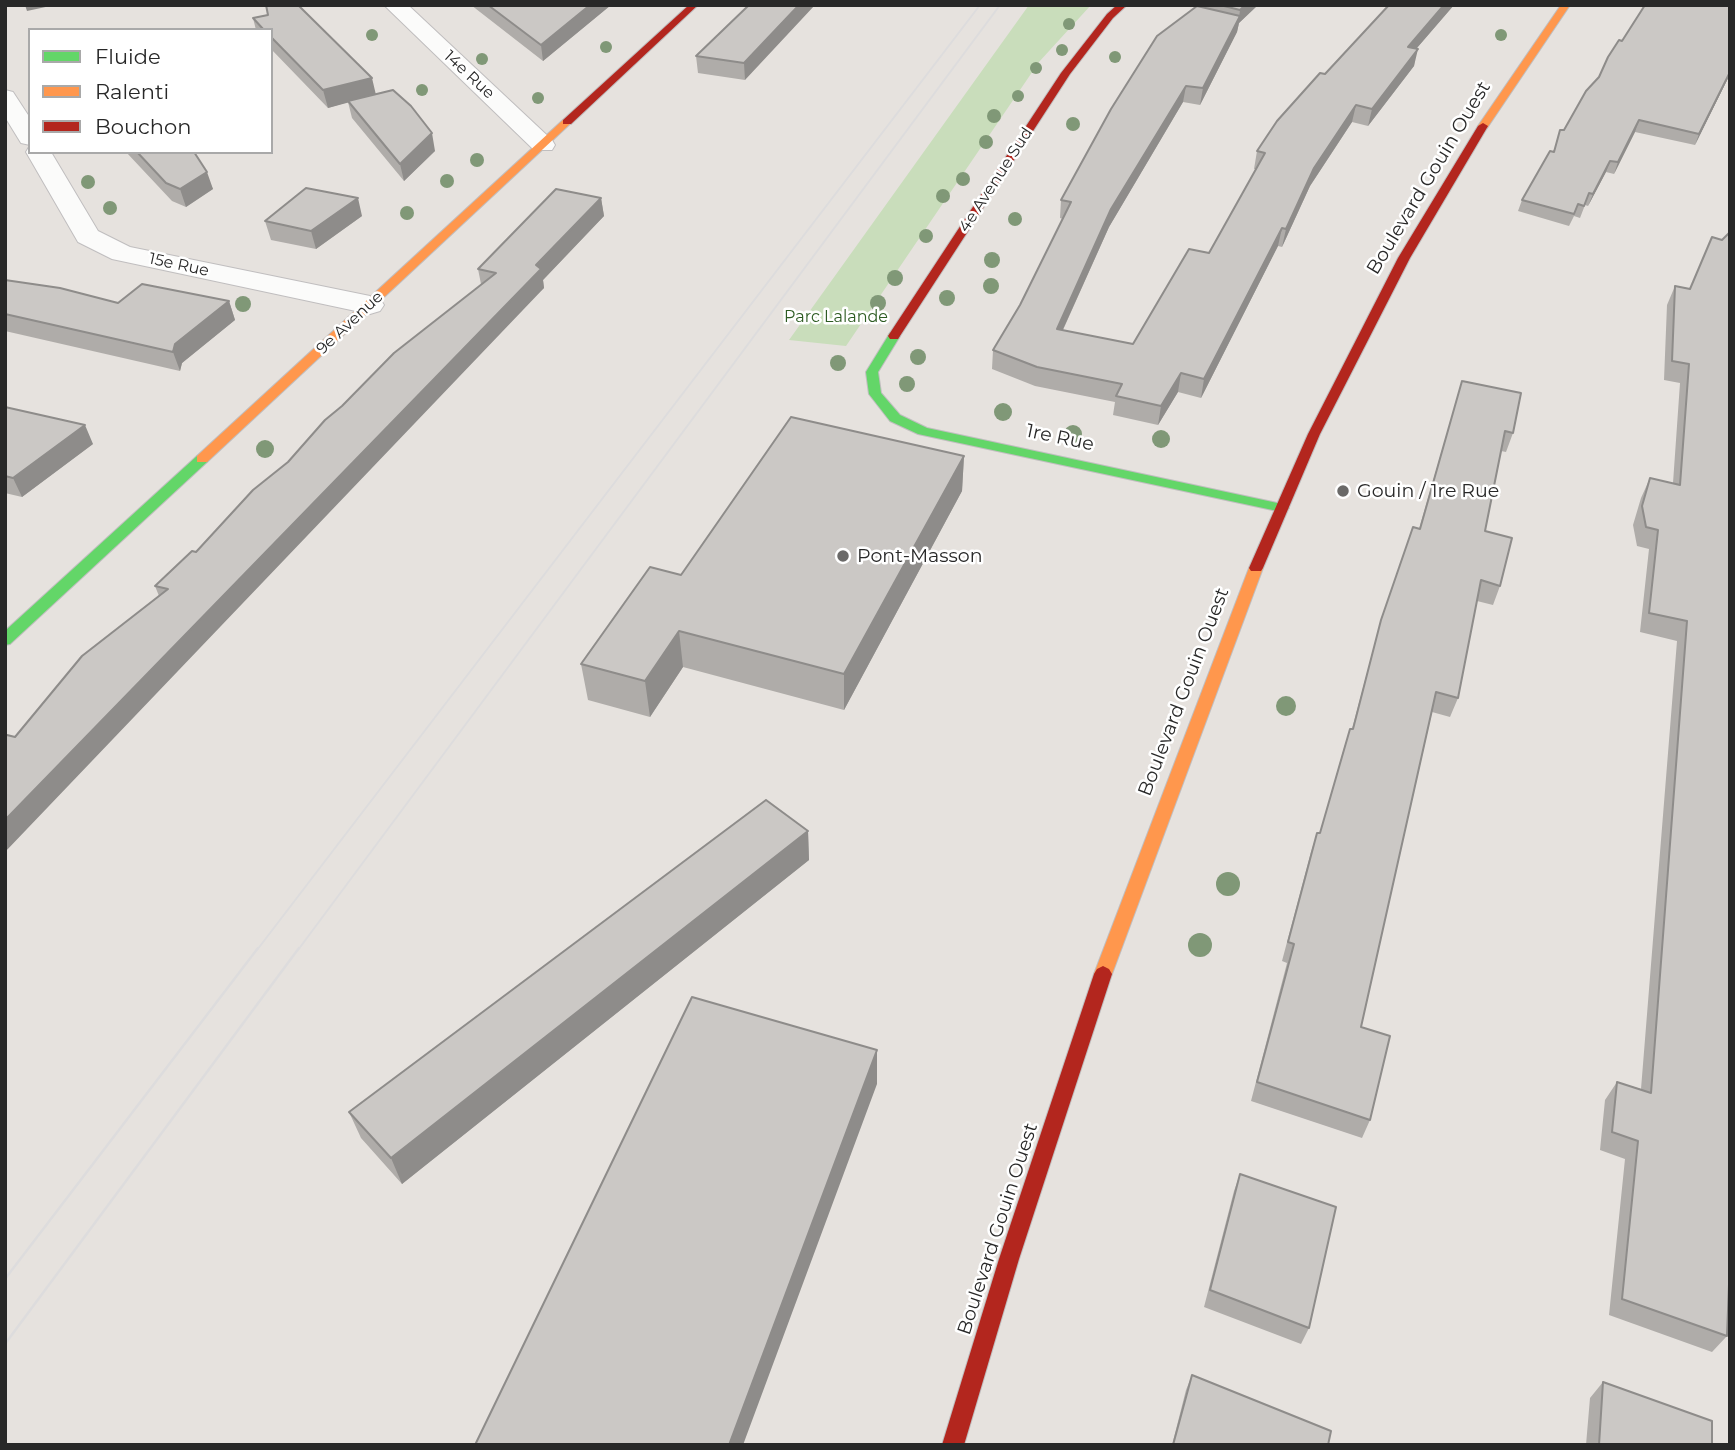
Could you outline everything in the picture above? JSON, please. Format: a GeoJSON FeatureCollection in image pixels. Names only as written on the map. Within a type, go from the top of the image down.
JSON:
{"type":"FeatureCollection","features":[{"type":"Feature","properties":{"kind":"street","name":"14e Rue"},"geometry":{"type":"LineString","coordinates":[[395,5],[543,145]]}},
{"type":"Feature","properties":{"kind":"street","name":"9e Avenue"},"geometry":{"type":"LineString","coordinates":[[5,640],[694,5]]}},
{"type":"Feature","properties":{"kind":"street","name":"4e Avenue Sud"},"geometry":{"type":"LineString","coordinates":[[877,362],[1066,73],[1110,16],[1123,5]]}},
{"type":"Feature","properties":{"kind":"street","name":"Boulevard Gouin Ouest"},"geometry":{"type":"LineString","coordinates":[[953,1445],[1009,1259],[1136,879],[1217,661],[1282,508],[1343,375],[1422,227],[1504,92],[1566,5]]}},
{"type":"Feature","properties":{"kind":"street"},"geometry":{"type":"LineString","coordinates":[[5,97],[28,135]]}},
{"type":"Feature","properties":{"kind":"street","name":"15e Rue"},"geometry":{"type":"LineString","coordinates":[[39,154],[88,236],[122,253],[369,305]]}},
{"type":"Feature","properties":{"kind":"street","name":"1re Rue"},"geometry":{"type":"LineString","coordinates":[[877,362],[872,372],[875,394],[895,418],[923,430],[1216,491],[1282,508]]}},
{"type":"Feature","properties":{"kind":"green space","name":"Parc Lalande"},"geometry":{"type":"Polygon","coordinates":[[[1029,5],[1091,5],[1039,62],[846,346],[789,340],[1029,5]]]}},
{"type":"Feature","properties":{"kind":"building"},"geometry":{"type":"Polygon","coordinates":[[[266,5],[298,5],[372,78],[323,90],[273,39],[273,28],[262,28],[253,18],[268,15],[266,5]]]}},
{"type":"Feature","properties":{"kind":"building"},"geometry":{"type":"Polygon","coordinates":[[[488,5],[590,5],[541,45],[488,5]]]}},
{"type":"Feature","properties":{"kind":"building"},"geometry":{"type":"Polygon","coordinates":[[[749,5],[799,5],[744,63],[696,56],[749,5]]]}},
{"type":"Feature","properties":{"kind":"building"},"geometry":{"type":"Polygon","coordinates":[[[1220,5],[1245,5],[1240,10],[1220,5]]]}},
{"type":"Feature","properties":{"kind":"building"},"geometry":{"type":"Polygon","coordinates":[[[1389,5],[1444,5],[1408,47],[1418,49],[1372,109],[1356,105],[1314,168],[1286,229],[1282,228],[1204,379],[1181,373],[1161,406],[1116,396],[1122,384],[1037,367],[993,350],[1020,305],[1071,202],[1061,200],[1111,109],[1157,36],[1197,6],[1240,16],[1203,88],[1186,86],[1111,209],[1057,329],[1133,344],[1189,249],[1209,253],[1265,153],[1257,151],[1277,121],[1320,73],[1325,74],[1389,5]]]}},
{"type":"Feature","properties":{"kind":"building"},"geometry":{"type":"Polygon","coordinates":[[[1645,5],[1730,5],[1730,72],[1699,134],[1639,120],[1618,162],[1610,161],[1593,194],[1589,193],[1584,206],[1578,204],[1574,214],[1522,200],[1550,151],[1554,152],[1560,130],[1564,130],[1586,91],[1599,77],[1619,40],[1622,41],[1645,5]]]}},
{"type":"Feature","properties":{"kind":"building"},"geometry":{"type":"Polygon","coordinates":[[[393,90],[411,106],[432,133],[400,164],[348,101],[393,90]]]}},
{"type":"Feature","properties":{"kind":"building"},"geometry":{"type":"Polygon","coordinates":[[[139,154],[195,154],[207,172],[180,189],[166,183],[139,154]]]}},
{"type":"Feature","properties":{"kind":"building"},"geometry":{"type":"Polygon","coordinates":[[[306,188],[358,198],[311,231],[265,221],[306,188]]]}},
{"type":"Feature","properties":{"kind":"building"},"geometry":{"type":"Polygon","coordinates":[[[556,189],[601,198],[536,265],[541,269],[5,820],[5,736],[15,737],[82,656],[168,589],[155,586],[192,551],[196,552],[253,490],[288,462],[325,420],[394,353],[496,273],[478,269],[556,189]]]}},
{"type":"Feature","properties":{"kind":"building"},"geometry":{"type":"Polygon","coordinates":[[[1730,232],[1730,1259],[1727,1336],[1622,1299],[1638,1141],[1612,1132],[1617,1082],[1651,1093],[1687,621],[1649,613],[1658,530],[1646,527],[1642,506],[1650,478],[1680,485],[1689,364],[1672,361],[1675,286],[1690,289],[1712,237],[1722,240],[1730,232]]]}},
{"type":"Feature","properties":{"kind":"building"},"geometry":{"type":"Polygon","coordinates":[[[5,280],[60,288],[118,303],[142,284],[229,301],[175,344],[173,352],[5,314],[5,280]]]}},
{"type":"Feature","properties":{"kind":"building"},"geometry":{"type":"Polygon","coordinates":[[[1462,381],[1521,393],[1513,433],[1505,431],[1485,531],[1512,538],[1500,586],[1481,580],[1458,698],[1436,692],[1361,1027],[1390,1036],[1370,1120],[1257,1082],[1294,944],[1288,942],[1317,833],[1320,833],[1350,729],[1353,729],[1381,620],[1413,527],[1420,529],[1462,381]]]}},
{"type":"Feature","properties":{"kind":"building"},"geometry":{"type":"Polygon","coordinates":[[[5,407],[85,425],[13,478],[5,476],[5,407]]]}},
{"type":"Feature","properties":{"kind":"building"},"geometry":{"type":"Polygon","coordinates":[[[791,417],[964,456],[844,674],[679,631],[645,681],[581,664],[650,567],[681,575],[791,417]]]}},
{"type":"Feature","properties":{"kind":"building"},"geometry":{"type":"Polygon","coordinates":[[[766,800],[808,831],[391,1158],[349,1112],[766,800]]]}},
{"type":"Feature","properties":{"kind":"building"},"geometry":{"type":"Polygon","coordinates":[[[692,997],[877,1050],[729,1445],[475,1445],[692,997]]]}},
{"type":"Feature","properties":{"kind":"building"},"geometry":{"type":"Polygon","coordinates":[[[1240,1174],[1336,1207],[1309,1328],[1210,1290],[1240,1174]]]}},
{"type":"Feature","properties":{"kind":"building"},"geometry":{"type":"Polygon","coordinates":[[[1192,1375],[1331,1431],[1328,1445],[1173,1445],[1192,1375]]]}},
{"type":"Feature","properties":{"kind":"building"},"geometry":{"type":"Polygon","coordinates":[[[1603,1382],[1712,1421],[1712,1445],[1599,1445],[1603,1382]]]}},
{"type":"Feature","properties":{"kind":"tram line"},"geometry":{"type":"LineString","coordinates":[[257,950],[980,5]]}},
{"type":"Feature","properties":{"kind":"tram line"},"geometry":{"type":"LineString","coordinates":[[298,950],[1000,5]]}},
{"type":"Feature","properties":{"kind":"tram line"},"geometry":{"type":"LineString","coordinates":[[5,1279],[258,948]]}},
{"type":"Feature","properties":{"kind":"tram line"},"geometry":{"type":"LineString","coordinates":[[5,1344],[299,948]]}},
{"type":"Feature","properties":{"kind":"traffic: fast"},"geometry":{"type":"LineString","coordinates":[[894,336],[872,372],[875,394],[895,418],[923,431],[1282,508]]}},
{"type":"Feature","properties":{"kind":"traffic: fast"},"geometry":{"type":"LineString","coordinates":[[5,640],[202,459]]}},
{"type":"Feature","properties":{"kind":"traffic: slow"},"geometry":{"type":"LineString","coordinates":[[1483,126],[1566,5]]}},
{"type":"Feature","properties":{"kind":"traffic: slow"},"geometry":{"type":"LineString","coordinates":[[202,459],[567,122]]}},
{"type":"Feature","properties":{"kind":"traffic: slow"},"geometry":{"type":"LineString","coordinates":[[1103,974],[1256,568]]}},
{"type":"Feature","properties":{"kind":"traffic: jam"},"geometry":{"type":"LineString","coordinates":[[567,122],[694,5]]}},
{"type":"Feature","properties":{"kind":"traffic: jam"},"geometry":{"type":"LineString","coordinates":[[894,336],[1066,73],[1110,16],[1123,5]]}},
{"type":"Feature","properties":{"kind":"traffic: jam"},"geometry":{"type":"LineString","coordinates":[[1256,568],[1314,434],[1404,258],[1483,126]]}},
{"type":"Feature","properties":{"kind":"traffic: jam"},"geometry":{"type":"LineString","coordinates":[[953,1445],[1009,1259],[1103,974]]}},
{"type":"Feature","properties":{"kind":"place","name":"Gouin / 1re Rue"},"geometry":{"type":"Point","coordinates":[1343,491]}},
{"type":"Feature","properties":{"kind":"place","name":"Pont-Masson"},"geometry":{"type":"Point","coordinates":[843,556]}}]}
